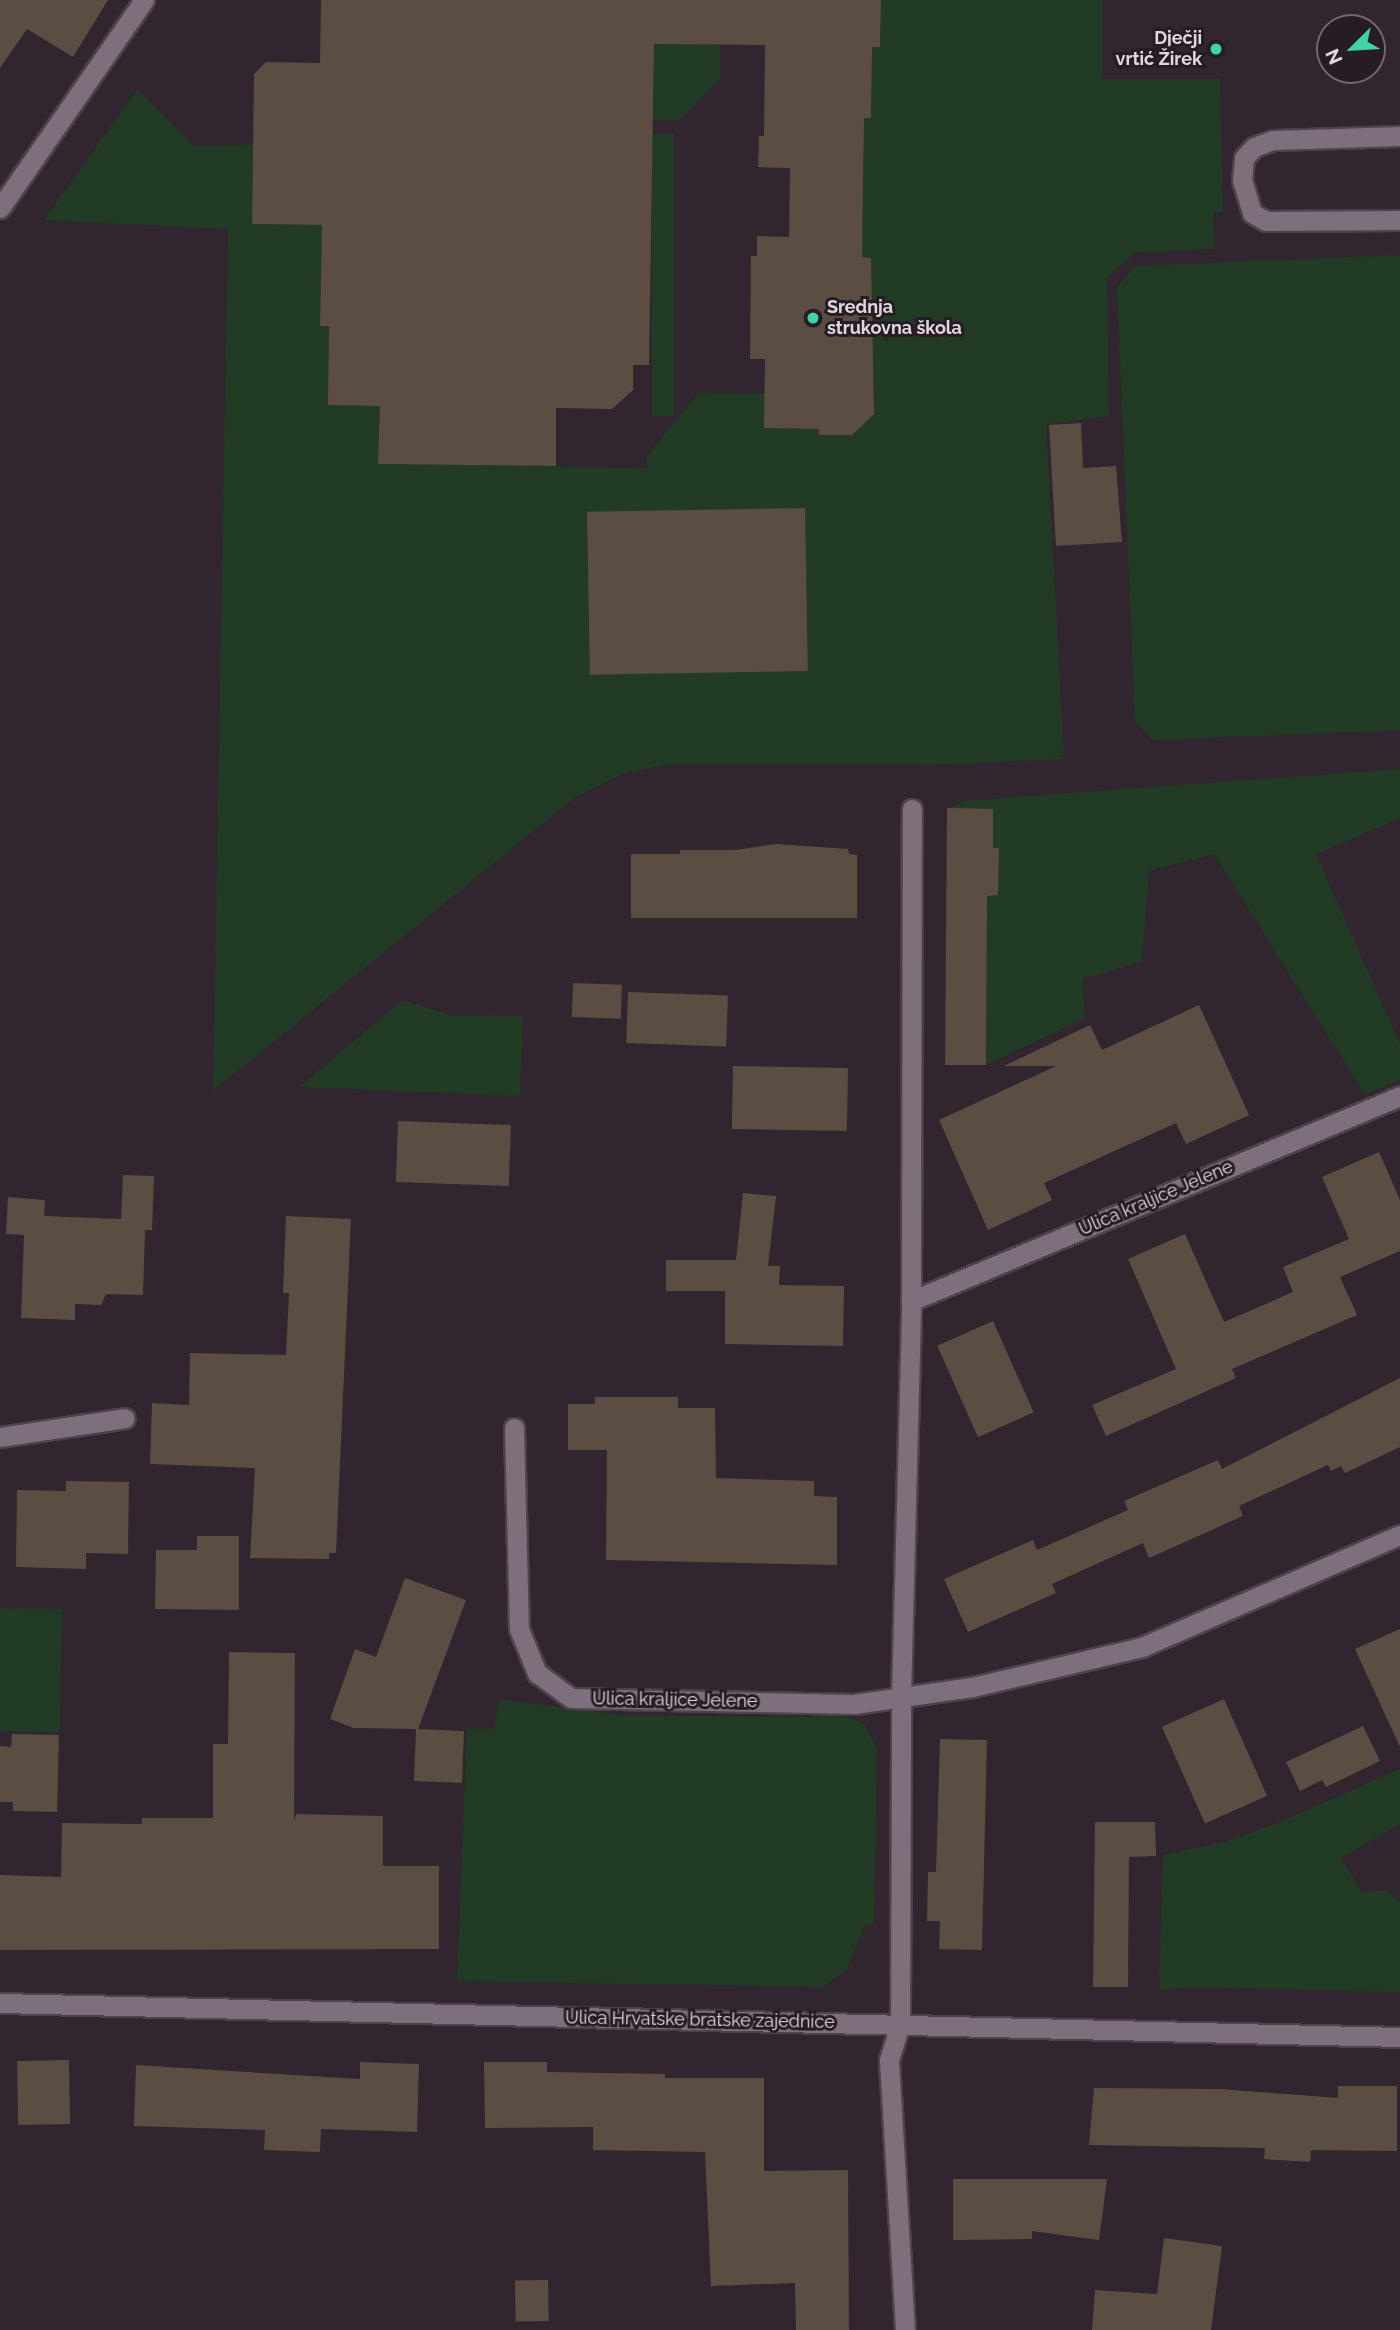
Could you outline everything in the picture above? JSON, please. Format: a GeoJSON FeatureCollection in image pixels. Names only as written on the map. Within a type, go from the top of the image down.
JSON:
{"type":"FeatureCollection","features":[{"type":"Feature","properties":{"kind":"street"},"geometry":{"type":"LineString","coordinates":[[0,208],[144,0]]}},
{"type":"Feature","properties":{"kind":"street"},"geometry":{"type":"LineString","coordinates":[[1400,136],[1273,140],[1254,147],[1244,158],[1242,180],[1252,213],[1266,221],[1400,220]]}},
{"type":"Feature","properties":{"kind":"street"},"geometry":{"type":"LineString","coordinates":[[905,2330],[889,2060],[900,2024],[901,1696],[911,1301],[912,810]]}},
{"type":"Feature","properties":{"kind":"street","name":"Ulica kraljice Jelene"},"geometry":{"type":"LineString","coordinates":[[911,1301],[1400,1096]]}},
{"type":"Feature","properties":{"kind":"street"},"geometry":{"type":"LineString","coordinates":[[0,1437],[125,1418]]}},
{"type":"Feature","properties":{"kind":"street","name":"Ulica kraljice Jelene"},"geometry":{"type":"LineString","coordinates":[[514,1428],[519,1629],[527,1655],[552,1688],[571,1698],[854,1704],[1009,1679],[1142,1647],[1400,1535]]}},
{"type":"Feature","properties":{"kind":"street","name":"Ulica Hrvatske bratske zajednice"},"geometry":{"type":"LineString","coordinates":[[0,2003],[1400,2037]]}},
{"type":"Feature","properties":{"kind":"green space"},"geometry":{"type":"Polygon","coordinates":[[[881,0],[1102,0],[1102,79],[1220,79],[1223,212],[1213,213],[1214,249],[1135,252],[1107,278],[1109,416],[1046,424],[1064,759],[924,765],[663,765],[622,774],[574,798],[213,1091],[228,229],[44,220],[137,90],[194,146],[253,145],[252,224],[322,225],[320,325],[329,326],[328,405],[380,406],[379,464],[646,468],[647,456],[698,393],[765,394],[765,428],[819,429],[819,435],[852,435],[874,414],[874,378],[862,377],[870,358],[871,258],[862,257],[864,118],[871,118],[872,47],[880,47],[881,0]]]}},
{"type":"Feature","properties":{"kind":"green space"},"geometry":{"type":"Polygon","coordinates":[[[654,34],[668,44],[720,45],[720,78],[679,120],[653,120],[654,34]]]}},
{"type":"Feature","properties":{"kind":"green space"},"geometry":{"type":"Polygon","coordinates":[[[652,134],[674,134],[674,416],[652,416],[652,134]]]}},
{"type":"Feature","properties":{"kind":"green space"},"geometry":{"type":"Polygon","coordinates":[[[1400,255],[1400,730],[1152,740],[1135,721],[1117,287],[1136,266],[1400,255]]]}},
{"type":"Feature","properties":{"kind":"green space"},"geometry":{"type":"Polygon","coordinates":[[[1400,769],[1400,818],[1316,854],[1400,1044],[1400,1080],[1365,1095],[1214,854],[1149,871],[1142,962],[1082,979],[1085,1018],[986,1065],[987,896],[998,895],[999,848],[993,848],[992,809],[947,809],[963,801],[1400,769]]]}},
{"type":"Feature","properties":{"kind":"green space"},"geometry":{"type":"Polygon","coordinates":[[[403,1000],[449,1015],[523,1016],[520,1096],[299,1087],[403,1000]]]}},
{"type":"Feature","properties":{"kind":"green space"},"geometry":{"type":"Polygon","coordinates":[[[0,1608],[62,1609],[60,1732],[0,1731],[0,1608]]]}},
{"type":"Feature","properties":{"kind":"green space"},"geometry":{"type":"Polygon","coordinates":[[[499,1699],[620,1715],[847,1717],[865,1724],[877,1751],[874,1924],[865,1925],[847,1969],[823,1987],[457,1981],[467,1729],[494,1729],[499,1699]]]}},
{"type":"Feature","properties":{"kind":"green space"},"geometry":{"type":"Polygon","coordinates":[[[1400,1769],[1400,1824],[1341,1858],[1362,1892],[1386,1890],[1400,1902],[1400,1992],[1194,1987],[1159,1990],[1163,1855],[1228,1841],[1273,1825],[1400,1769]]]}},
{"type":"Feature","properties":{"kind":"building"},"geometry":{"type":"Polygon","coordinates":[[[0,0],[108,0],[73,57],[27,29],[0,68],[0,0]]]}},
{"type":"Feature","properties":{"kind":"building"},"geometry":{"type":"Polygon","coordinates":[[[321,0],[881,0],[880,47],[872,47],[871,118],[864,118],[862,257],[871,258],[874,414],[852,435],[819,435],[819,429],[764,428],[765,359],[750,359],[751,256],[757,256],[757,236],[789,237],[790,168],[758,167],[759,136],[764,136],[765,45],[654,44],[649,365],[633,365],[633,390],[612,409],[556,408],[556,466],[378,464],[380,406],[328,405],[329,326],[320,326],[322,225],[252,224],[254,74],[266,62],[320,63],[321,0]]]}},
{"type":"Feature","properties":{"kind":"building"},"geometry":{"type":"Polygon","coordinates":[[[1081,423],[1083,468],[1116,466],[1122,542],[1056,546],[1049,425],[1081,423]]]}},
{"type":"Feature","properties":{"kind":"building"},"geometry":{"type":"Polygon","coordinates":[[[805,508],[808,671],[590,675],[587,512],[805,508]]]}},
{"type":"Feature","properties":{"kind":"building"},"geometry":{"type":"Polygon","coordinates":[[[947,808],[993,809],[993,848],[999,848],[998,895],[987,896],[986,1065],[945,1065],[947,808]]]}},
{"type":"Feature","properties":{"kind":"building"},"geometry":{"type":"Polygon","coordinates":[[[776,844],[848,849],[849,854],[857,855],[857,918],[631,918],[631,854],[680,854],[680,850],[735,850],[776,844]]]}},
{"type":"Feature","properties":{"kind":"building"},"geometry":{"type":"Polygon","coordinates":[[[573,983],[622,985],[621,1019],[572,1017],[573,983]]]}},
{"type":"Feature","properties":{"kind":"building"},"geometry":{"type":"Polygon","coordinates":[[[628,992],[728,995],[726,1046],[626,1043],[628,992]]]}},
{"type":"Feature","properties":{"kind":"building"},"geometry":{"type":"Polygon","coordinates":[[[1199,1005],[1249,1115],[1186,1144],[1176,1123],[1044,1183],[1052,1200],[988,1230],[939,1120],[1056,1066],[1004,1066],[1090,1025],[1102,1050],[1199,1005]]]}},
{"type":"Feature","properties":{"kind":"building"},"geometry":{"type":"Polygon","coordinates":[[[733,1066],[848,1068],[847,1131],[732,1129],[733,1066]]]}},
{"type":"Feature","properties":{"kind":"building"},"geometry":{"type":"Polygon","coordinates":[[[398,1121],[511,1125],[509,1186],[396,1182],[398,1121]]]}},
{"type":"Feature","properties":{"kind":"building"},"geometry":{"type":"Polygon","coordinates":[[[1379,1152],[1400,1200],[1400,1251],[1340,1277],[1357,1315],[1232,1369],[1236,1378],[1106,1436],[1092,1405],[1176,1369],[1128,1259],[1185,1234],[1224,1322],[1293,1292],[1283,1267],[1349,1239],[1322,1177],[1379,1152]]]}},
{"type":"Feature","properties":{"kind":"building"},"geometry":{"type":"Polygon","coordinates":[[[123,1175],[154,1176],[152,1230],[145,1230],[143,1295],[106,1294],[101,1305],[75,1304],[75,1320],[21,1318],[24,1235],[6,1234],[8,1197],[45,1200],[44,1216],[121,1219],[123,1175]]]}},
{"type":"Feature","properties":{"kind":"building"},"geometry":{"type":"Polygon","coordinates":[[[743,1193],[776,1196],[768,1266],[780,1266],[779,1285],[844,1286],[843,1346],[725,1344],[725,1291],[666,1291],[666,1260],[736,1260],[743,1193]]]}},
{"type":"Feature","properties":{"kind":"building"},"geometry":{"type":"Polygon","coordinates":[[[286,1216],[351,1219],[336,1553],[329,1553],[329,1559],[250,1558],[255,1468],[150,1464],[152,1403],[189,1405],[190,1353],[286,1355],[289,1293],[283,1293],[286,1216]]]}},
{"type":"Feature","properties":{"kind":"building"},"geometry":{"type":"Polygon","coordinates":[[[993,1321],[1034,1412],[978,1437],[937,1346],[993,1321]]]}},
{"type":"Feature","properties":{"kind":"building"},"geometry":{"type":"Polygon","coordinates":[[[1400,1378],[1400,1447],[1345,1473],[1341,1466],[1331,1471],[1328,1465],[1239,1506],[1243,1516],[1149,1558],[1143,1543],[1052,1584],[1056,1593],[968,1632],[944,1579],[1033,1540],[1037,1550],[1128,1510],[1124,1501],[1218,1460],[1222,1469],[1400,1378]]]}},
{"type":"Feature","properties":{"kind":"building"},"geometry":{"type":"Polygon","coordinates":[[[595,1397],[678,1397],[678,1408],[715,1408],[716,1478],[814,1481],[814,1496],[837,1497],[837,1565],[606,1560],[607,1450],[568,1450],[568,1404],[595,1404],[595,1397]]]}},
{"type":"Feature","properties":{"kind":"building"},"geometry":{"type":"Polygon","coordinates":[[[66,1481],[129,1482],[128,1554],[86,1553],[86,1569],[16,1567],[17,1490],[66,1491],[66,1481]]]}},
{"type":"Feature","properties":{"kind":"building"},"geometry":{"type":"Polygon","coordinates":[[[197,1536],[239,1536],[239,1610],[155,1609],[156,1550],[197,1550],[197,1536]]]}},
{"type":"Feature","properties":{"kind":"building"},"geometry":{"type":"Polygon","coordinates":[[[405,1578],[466,1600],[418,1729],[464,1731],[462,1783],[414,1781],[416,1729],[354,1728],[330,1719],[355,1649],[376,1657],[405,1578]]]}},
{"type":"Feature","properties":{"kind":"building"},"geometry":{"type":"Polygon","coordinates":[[[1400,1629],[1400,1747],[1355,1649],[1400,1629]]]}},
{"type":"Feature","properties":{"kind":"building"},"geometry":{"type":"Polygon","coordinates":[[[229,1652],[295,1653],[294,1821],[296,1814],[383,1816],[383,1866],[439,1866],[439,1949],[0,1950],[0,1875],[61,1877],[62,1823],[142,1824],[142,1818],[213,1818],[213,1744],[228,1744],[229,1652]]]}},
{"type":"Feature","properties":{"kind":"building"},"geometry":{"type":"Polygon","coordinates":[[[1224,1699],[1267,1796],[1205,1823],[1162,1727],[1224,1699]]]}},
{"type":"Feature","properties":{"kind":"building"},"geometry":{"type":"Polygon","coordinates":[[[1363,1726],[1380,1761],[1326,1787],[1322,1780],[1300,1791],[1286,1762],[1363,1726]]]}},
{"type":"Feature","properties":{"kind":"building"},"geometry":{"type":"Polygon","coordinates":[[[12,1734],[59,1735],[57,1812],[13,1811],[13,1802],[0,1802],[0,1746],[11,1747],[12,1734]]]}},
{"type":"Feature","properties":{"kind":"building"},"geometry":{"type":"Polygon","coordinates":[[[940,1739],[987,1740],[982,1950],[939,1949],[940,1921],[927,1921],[928,1872],[936,1872],[940,1739]]]}},
{"type":"Feature","properties":{"kind":"building"},"geometry":{"type":"Polygon","coordinates":[[[1095,1822],[1155,1822],[1156,1856],[1129,1857],[1128,1987],[1093,1987],[1095,1822]]]}},
{"type":"Feature","properties":{"kind":"building"},"geometry":{"type":"Polygon","coordinates":[[[69,2060],[70,2124],[18,2125],[17,2061],[69,2060]]]}},
{"type":"Feature","properties":{"kind":"building"},"geometry":{"type":"Polygon","coordinates":[[[360,2062],[419,2064],[417,2132],[321,2129],[320,2152],[264,2150],[265,2130],[134,2126],[136,2065],[360,2079],[360,2062]]]}},
{"type":"Feature","properties":{"kind":"building"},"geometry":{"type":"Polygon","coordinates":[[[484,2062],[547,2062],[547,2072],[665,2074],[665,2078],[764,2078],[764,2171],[848,2170],[849,2330],[796,2330],[795,2283],[711,2286],[705,2152],[593,2150],[593,2127],[485,2128],[484,2062]]]}},
{"type":"Feature","properties":{"kind":"building"},"geometry":{"type":"Polygon","coordinates":[[[1338,2086],[1397,2086],[1397,2151],[1311,2150],[1310,2162],[1264,2159],[1265,2148],[1089,2145],[1094,2088],[1220,2089],[1338,2098],[1338,2086]]]}},
{"type":"Feature","properties":{"kind":"building"},"geometry":{"type":"Polygon","coordinates":[[[953,2179],[1107,2179],[1099,2240],[1032,2231],[1032,2239],[953,2240],[953,2179]]]}},
{"type":"Feature","properties":{"kind":"building"},"geometry":{"type":"Polygon","coordinates":[[[1164,2238],[1222,2246],[1211,2330],[1092,2330],[1095,2290],[1157,2294],[1164,2238]]]}},
{"type":"Feature","properties":{"kind":"building"},"geometry":{"type":"Polygon","coordinates":[[[548,2280],[549,2321],[516,2322],[515,2281],[548,2280]]]}},
{"type":"Feature","properties":{"kind":"place","name":"Dječji vrtić Žirek"},"geometry":{"type":"Point","coordinates":[1216,49]}},
{"type":"Feature","properties":{"kind":"place","name":"Srednja strukovna škola"},"geometry":{"type":"Point","coordinates":[813,318]}}]}
